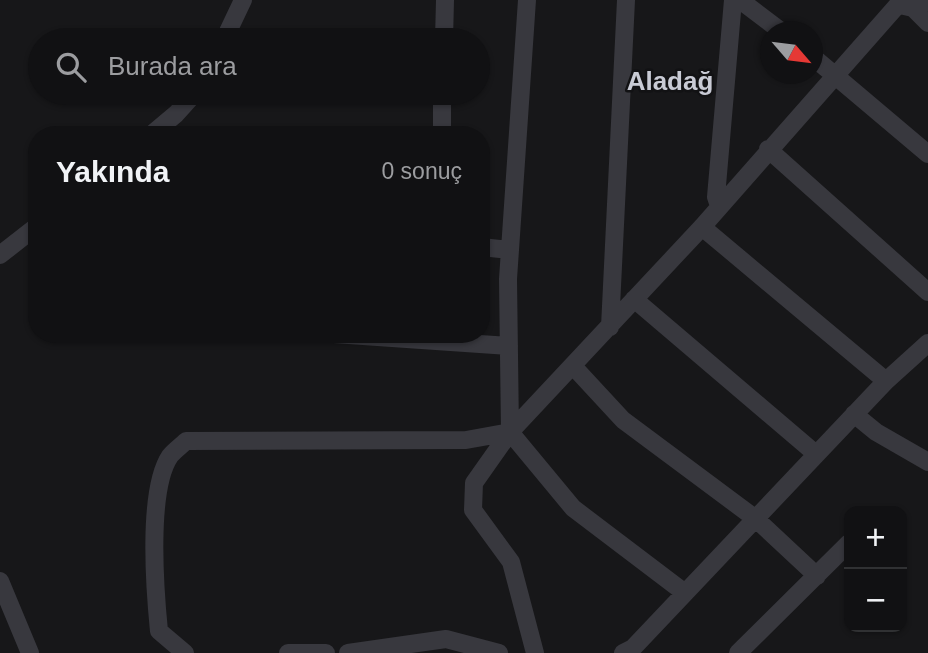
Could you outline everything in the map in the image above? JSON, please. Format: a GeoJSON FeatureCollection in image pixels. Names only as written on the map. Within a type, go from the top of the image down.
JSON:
{"type":"FeatureCollection","features":[{"type":"Feature","properties":{"kind":"street"},"geometry":{"type":"LineString","coordinates":[[230,28],[243,0]]}},
{"type":"Feature","properties":{"kind":"street"},"geometry":{"type":"LineString","coordinates":[[444,28],[445,0]]}},
{"type":"Feature","properties":{"kind":"street"},"geometry":{"type":"LineString","coordinates":[[527,0],[510,250],[510,432],[573,508],[685,593]]}},
{"type":"Feature","properties":{"kind":"street"},"geometry":{"type":"LineString","coordinates":[[610,327],[626,0]]}},
{"type":"Feature","properties":{"kind":"street"},"geometry":{"type":"LineString","coordinates":[[719,206],[716,197],[733,0]]}},
{"type":"Feature","properties":{"kind":"street"},"geometry":{"type":"LineString","coordinates":[[740,0],[768,21]]}},
{"type":"Feature","properties":{"kind":"street"},"geometry":{"type":"LineString","coordinates":[[535,653],[511,562],[473,510],[474,484],[510,432],[702,227],[833,75],[911,3],[928,23]]}},
{"type":"Feature","properties":{"kind":"street"},"geometry":{"type":"LineString","coordinates":[[823,66],[928,154]]}},
{"type":"Feature","properties":{"kind":"street"},"geometry":{"type":"LineString","coordinates":[[162,126],[184,105]]}},
{"type":"Feature","properties":{"kind":"street"},"geometry":{"type":"LineString","coordinates":[[442,105],[442,126]]}},
{"type":"Feature","properties":{"kind":"street"},"geometry":{"type":"LineString","coordinates":[[768,149],[928,292]]}},
{"type":"Feature","properties":{"kind":"street"},"geometry":{"type":"LineString","coordinates":[[702,227],[886,381]]}},
{"type":"Feature","properties":{"kind":"street"},"geometry":{"type":"LineString","coordinates":[[0,256],[28,233]]}},
{"type":"Feature","properties":{"kind":"street"},"geometry":{"type":"LineString","coordinates":[[490,248],[510,250]]}},
{"type":"Feature","properties":{"kind":"street"},"geometry":{"type":"LineString","coordinates":[[634,299],[816,454]]}},
{"type":"Feature","properties":{"kind":"street"},"geometry":{"type":"LineString","coordinates":[[465,343],[509,346]]}},
{"type":"Feature","properties":{"kind":"street"},"geometry":{"type":"LineString","coordinates":[[623,653],[634,648],[854,414],[928,343]]}},
{"type":"Feature","properties":{"kind":"street"},"geometry":{"type":"LineString","coordinates":[[573,366],[623,420],[756,519],[817,576]]}},
{"type":"Feature","properties":{"kind":"street"},"geometry":{"type":"LineString","coordinates":[[854,414],[876,432],[928,462]]}},
{"type":"Feature","properties":{"kind":"street"},"geometry":{"type":"LineString","coordinates":[[185,653],[159,631],[152,565],[163,481],[169,457],[186,441],[466,440],[510,432]]}},
{"type":"Feature","properties":{"kind":"street"},"geometry":{"type":"LineString","coordinates":[[738,653],[844,547]]}},
{"type":"Feature","properties":{"kind":"street"},"geometry":{"type":"LineString","coordinates":[[0,582],[30,653]]}},
{"type":"Feature","properties":{"kind":"street"},"geometry":{"type":"LineString","coordinates":[[348,653],[446,639],[499,653]]}},
{"type":"Feature","properties":{"kind":"street"},"geometry":{"type":"LineString","coordinates":[[289,653],[326,653]]}},
{"type":"Feature","properties":{"kind":"district","name":"Aladağ"},"geometry":{"type":"Point","coordinates":[670,81]}}]}
